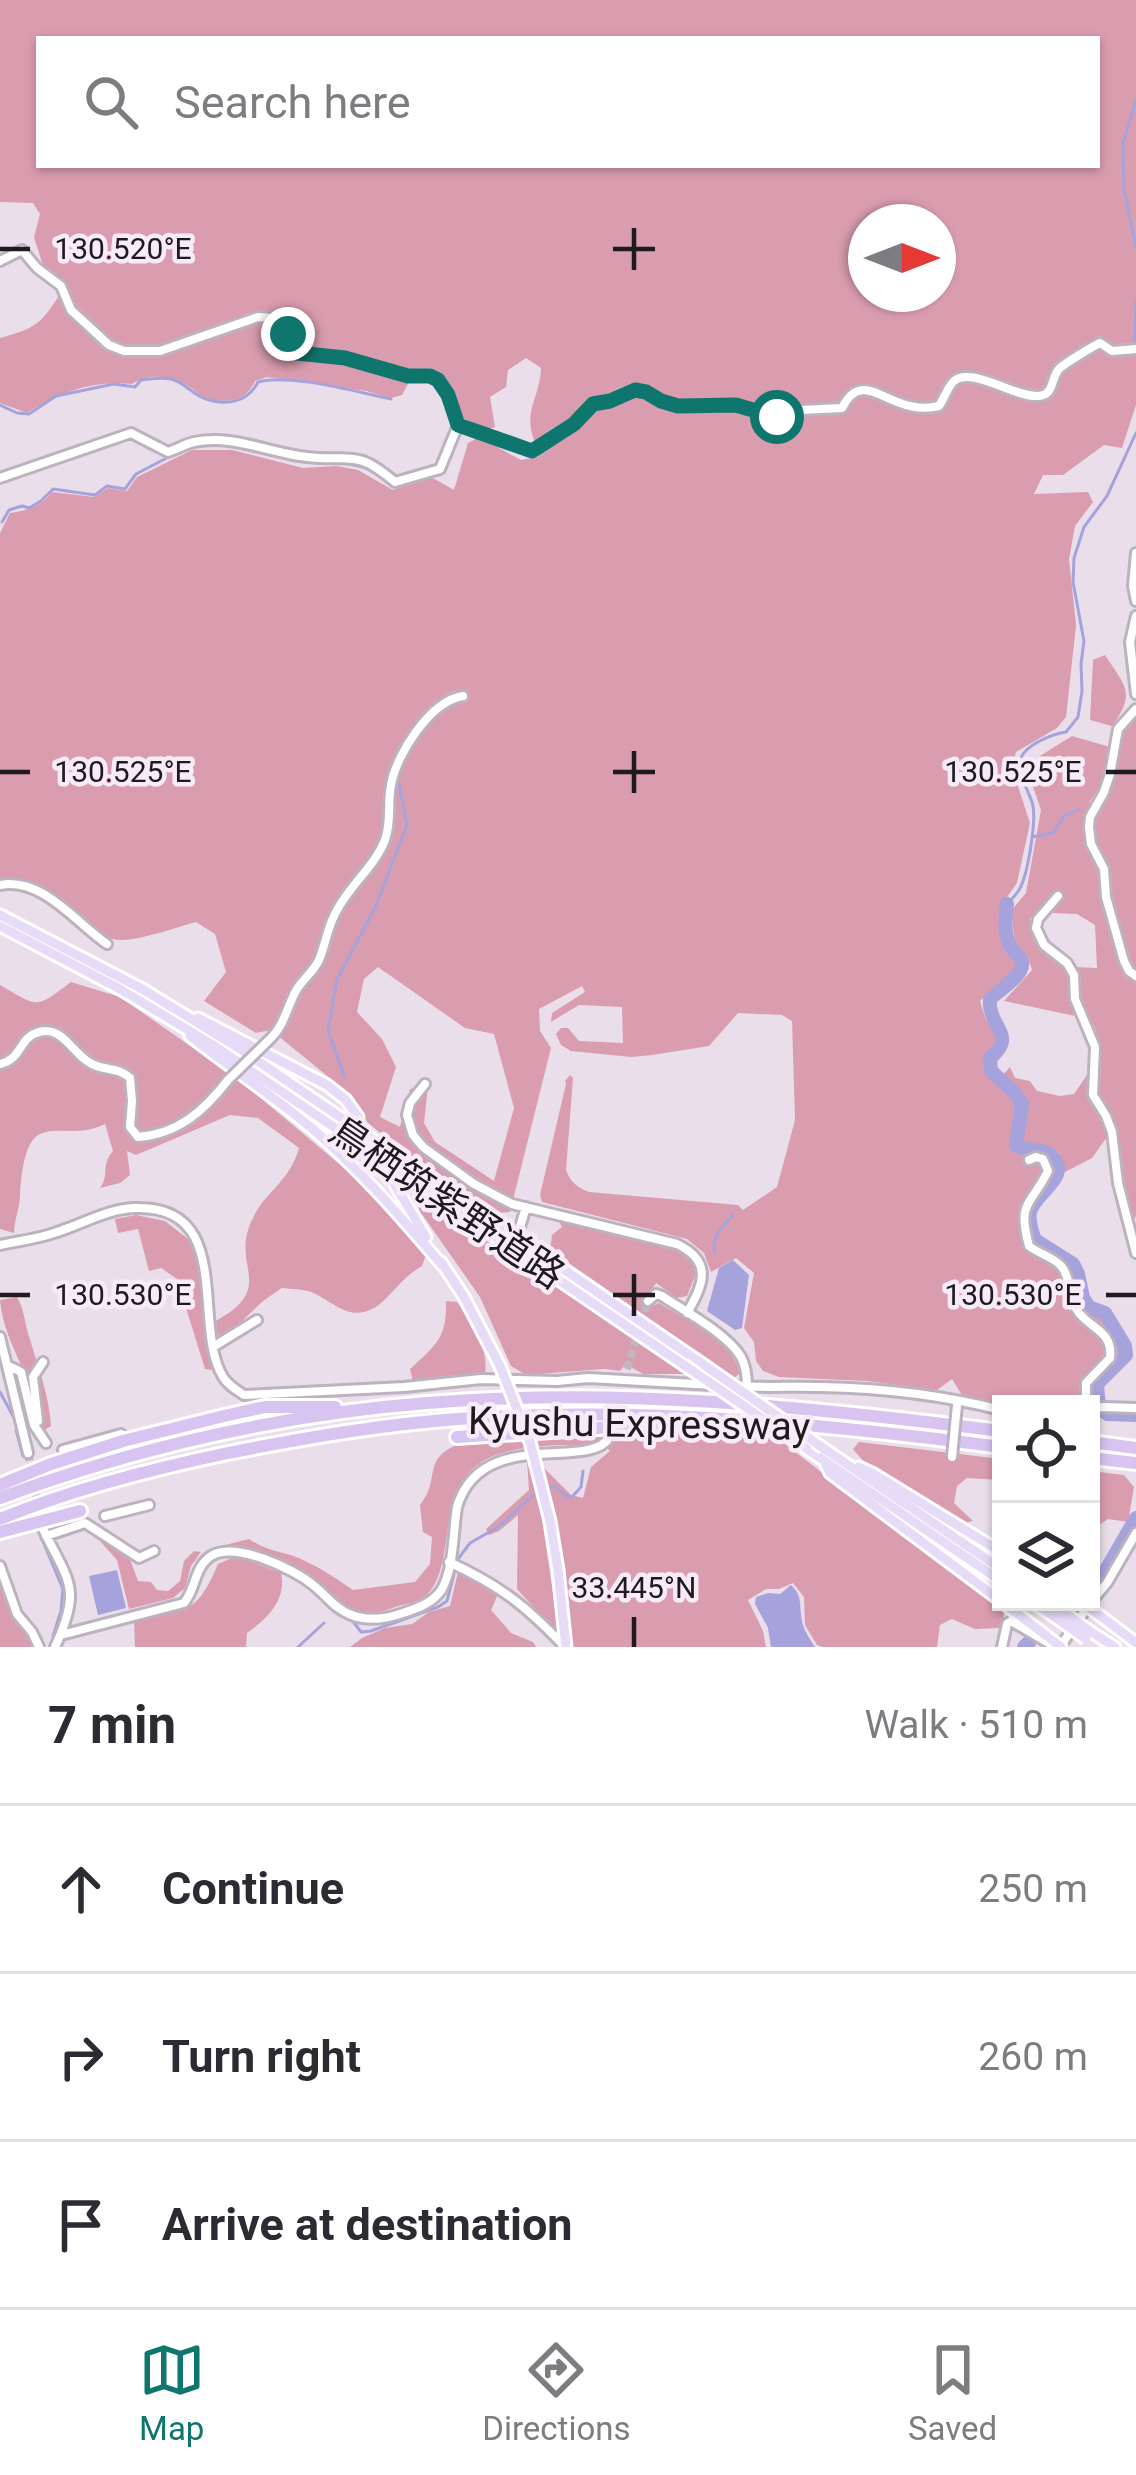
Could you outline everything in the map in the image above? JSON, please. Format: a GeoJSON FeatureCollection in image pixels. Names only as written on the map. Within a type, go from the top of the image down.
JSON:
{"type":"FeatureCollection","features":[{"type":"Feature","properties":{"kind":"highway","name":"Kyushu Expressway"},"geometry":{"type":"LineString","coordinates":[[0,1498],[144,1453],[293,1420],[474,1400],[642,1399],[793,1408],[992,1430]]}},
{"type":"Feature","properties":{"kind":"highway"},"geometry":{"type":"LineString","coordinates":[[0,1485],[123,1442],[265,1407],[380,1407]]}},
{"type":"Feature","properties":{"kind":"highway","name":"Kyushu Expressway"},"geometry":{"type":"LineString","coordinates":[[0,1519],[147,1471],[292,1440],[473,1418],[745,1420],[992,1446]]}},
{"type":"Feature","properties":{"kind":"highway"},"geometry":{"type":"LineString","coordinates":[[457,1437],[745,1420]]}},
{"type":"Feature","properties":{"kind":"highway"},"geometry":{"type":"LineString","coordinates":[[1100,1443],[1136,1448]]}},
{"type":"Feature","properties":{"kind":"highway"},"geometry":{"type":"LineString","coordinates":[[1100,1459],[1136,1463]]}},
{"type":"Feature","properties":{"kind":"highway"},"geometry":{"type":"LineString","coordinates":[[0,1532],[80,1510]]}},
{"type":"Feature","properties":{"kind":"main road","name":"鳥栖筑紫野道路"},"geometry":{"type":"LineString","coordinates":[[0,915],[144,991],[992,1575]]}},
{"type":"Feature","properties":{"kind":"main road","name":"鳥栖筑紫野道路"},"geometry":{"type":"LineString","coordinates":[[0,926],[162,1007],[257,1061],[992,1563]]}},
{"type":"Feature","properties":{"kind":"main road"},"geometry":{"type":"LineString","coordinates":[[162,1007],[212,1024],[327,1085],[358,1117]]}},
{"type":"Feature","properties":{"kind":"main road"},"geometry":{"type":"LineString","coordinates":[[162,1007],[316,1132],[383,1196],[442,1265]]}},
{"type":"Feature","properties":{"kind":"main road"},"geometry":{"type":"LineString","coordinates":[[389,1175],[500,1366],[530,1442],[550,1521],[566,1647]]}},
{"type":"Feature","properties":{"kind":"main road"},"geometry":{"type":"LineString","coordinates":[[824,1461],[830,1473],[992,1594]]}},
{"type":"Feature","properties":{"kind":"main road"},"geometry":{"type":"LineString","coordinates":[[842,1461],[872,1472],[992,1546]]}},
{"type":"Feature","properties":{"kind":"main road"},"geometry":{"type":"LineString","coordinates":[[1014,1611],[1060,1647]]}},
{"type":"Feature","properties":{"kind":"main road"},"geometry":{"type":"LineString","coordinates":[[1056,1611],[1115,1647]]}},
{"type":"Feature","properties":{"kind":"main road"},"geometry":{"type":"LineString","coordinates":[[1098,1611],[1136,1643]]}},
{"type":"Feature","properties":{"kind":"main road"},"geometry":{"type":"LineString","coordinates":[[1089,1635],[1097,1647]]}},
{"type":"Feature","properties":{"kind":"street"},"geometry":{"type":"LineString","coordinates":[[0,261],[22,250],[62,286],[71,310],[109,345],[124,351],[160,351],[258,317],[271,318],[288,334],[290,348],[297,353],[345,358],[438,380],[458,425],[440,469],[395,482],[360,459],[308,457],[212,440],[190,442],[168,452],[131,433],[0,478]]}},
{"type":"Feature","properties":{"kind":"street"},"geometry":{"type":"LineString","coordinates":[[458,425],[532,451],[574,424],[593,404],[635,390],[678,406],[736,405],[777,417],[801,410],[842,408],[854,392],[871,390],[903,405],[926,409],[939,406],[954,381],[965,376],[1035,397],[1050,392],[1060,368],[1092,345],[1112,351],[1133,348]]}},
{"type":"Feature","properties":{"kind":"street"},"geometry":{"type":"LineString","coordinates":[[1136,553],[1136,601]]}},
{"type":"Feature","properties":{"kind":"street"},"geometry":{"type":"LineString","coordinates":[[1136,616],[1130,642],[1136,694]]}},
{"type":"Feature","properties":{"kind":"street"},"geometry":{"type":"LineString","coordinates":[[0,1064],[14,1059],[39,1031],[61,1036],[94,1066],[120,1070],[130,1078],[130,1127],[138,1137],[166,1132],[188,1121],[278,1032],[296,990],[317,964],[333,916],[384,844],[392,819],[393,774],[410,740],[451,698],[463,696]]}},
{"type":"Feature","properties":{"kind":"street"},"geometry":{"type":"LineString","coordinates":[[1136,709],[1118,729],[1110,774],[1089,827],[1091,844],[1104,869],[1106,897],[1124,961],[1136,976]]}},
{"type":"Feature","properties":{"kind":"street"},"geometry":{"type":"LineString","coordinates":[[0,885],[15,882],[59,901],[78,924],[107,944]]}},
{"type":"Feature","properties":{"kind":"street"},"geometry":{"type":"LineString","coordinates":[[1058,896],[1036,928],[1044,945],[1074,975],[1079,1011],[1095,1047],[1093,1095],[1112,1132],[1118,1184],[1136,1253]]}},
{"type":"Feature","properties":{"kind":"street"},"geometry":{"type":"LineString","coordinates":[[425,1084],[407,1115],[413,1136],[474,1184],[526,1207],[689,1250],[697,1257],[702,1279],[687,1313]]}},
{"type":"Feature","properties":{"kind":"street"},"geometry":{"type":"LineString","coordinates":[[1029,1160],[1042,1159],[1048,1171],[1023,1214],[1029,1246],[1061,1265],[1078,1313],[1110,1341],[1110,1358],[1086,1383],[1090,1395]]}},
{"type":"Feature","properties":{"kind":"street"},"geometry":{"type":"LineString","coordinates":[[517,1238],[526,1207]]}},
{"type":"Feature","properties":{"kind":"street"},"geometry":{"type":"LineString","coordinates":[[0,1245],[51,1234],[119,1210],[140,1208],[176,1218],[193,1233],[203,1254],[220,1373],[244,1395],[481,1379],[626,1378],[824,1387],[992,1408]]}},
{"type":"Feature","properties":{"kind":"street"},"geometry":{"type":"LineString","coordinates":[[648,1301],[656,1294],[729,1342],[741,1356],[747,1387]]}},
{"type":"Feature","properties":{"kind":"street"},"geometry":{"type":"LineString","coordinates":[[213,1347],[256,1320]]}},
{"type":"Feature","properties":{"kind":"street"},"geometry":{"type":"LineString","coordinates":[[0,1337],[28,1453]]}},
{"type":"Feature","properties":{"kind":"street"},"geometry":{"type":"LineString","coordinates":[[9,1367],[21,1372],[34,1424],[43,1439],[33,1377],[44,1362]]}},
{"type":"Feature","properties":{"kind":"street"},"geometry":{"type":"LineString","coordinates":[[952,1457],[957,1402]]}},
{"type":"Feature","properties":{"kind":"street"},"geometry":{"type":"LineString","coordinates":[[1100,1407],[1136,1408]]}},
{"type":"Feature","properties":{"kind":"street"},"geometry":{"type":"LineString","coordinates":[[63,1450],[121,1434]]}},
{"type":"Feature","properties":{"kind":"street"},"geometry":{"type":"LineString","coordinates":[[61,1635],[184,1603],[200,1566],[229,1551],[295,1572],[334,1606],[364,1619],[394,1616],[422,1606],[440,1592],[461,1495],[477,1473],[524,1456],[594,1450],[605,1446],[609,1438]]}},
{"type":"Feature","properties":{"kind":"street"},"geometry":{"type":"LineString","coordinates":[[56,1647],[73,1596],[44,1532],[100,1523],[149,1505]]}},
{"type":"Feature","properties":{"kind":"street"},"geometry":{"type":"LineString","coordinates":[[100,1523],[139,1558],[154,1551]]}},
{"type":"Feature","properties":{"kind":"street"},"geometry":{"type":"LineString","coordinates":[[1100,1590],[1136,1533]]}},
{"type":"Feature","properties":{"kind":"street"},"geometry":{"type":"LineString","coordinates":[[449,1562],[504,1589],[566,1647]]}},
{"type":"Feature","properties":{"kind":"street"},"geometry":{"type":"LineString","coordinates":[[0,1566],[17,1615],[39,1647]]}},
{"type":"Feature","properties":{"kind":"street"},"geometry":{"type":"LineString","coordinates":[[1002,1647],[1011,1621],[1060,1647],[1083,1611]]}},
{"type":"Feature","properties":{"kind":"shaded area"},"geometry":{"type":"Polygon","coordinates":[[[0,0],[1136,0],[1136,405],[1122,448],[1104,445],[1063,475],[1043,475],[1034,494],[1088,492],[1093,502],[1075,526],[1069,559],[1076,625],[1066,717],[1057,728],[1016,752],[1012,768],[1030,823],[1017,883],[1000,907],[1005,949],[1016,959],[1016,971],[980,1001],[986,1020],[999,1034],[998,1046],[983,1059],[1020,1110],[1013,1146],[1047,1157],[1052,1167],[1050,1182],[1029,1205],[1030,1234],[1070,1267],[1080,1300],[1104,1318],[1120,1346],[1120,1357],[1095,1381],[1095,1395],[992,1395],[992,1402],[962,1395],[952,1379],[937,1390],[779,1377],[763,1371],[744,1328],[754,1273],[736,1258],[711,1272],[704,1253],[687,1239],[542,1202],[570,1075],[566,1170],[581,1188],[738,1205],[743,1210],[777,1187],[795,1120],[792,1021],[782,1015],[738,1013],[709,1046],[631,1057],[571,1051],[561,1045],[556,1034],[561,1028],[568,1028],[579,1041],[623,1043],[622,1007],[579,1005],[551,1022],[552,1013],[585,992],[582,986],[539,1009],[540,1031],[551,1048],[510,1212],[494,1213],[398,1148],[366,1121],[354,1098],[271,1030],[256,1033],[204,1001],[226,972],[215,934],[196,922],[139,938],[107,937],[36,885],[0,880],[0,533],[10,513],[34,507],[52,492],[94,497],[108,488],[127,491],[137,477],[192,450],[232,450],[303,468],[358,470],[393,490],[431,477],[454,490],[468,443],[479,437],[521,460],[538,457],[549,444],[535,443],[531,432],[541,368],[526,358],[508,370],[506,387],[490,397],[495,427],[486,430],[461,417],[447,384],[435,372],[415,371],[402,395],[391,398],[267,377],[255,381],[241,397],[220,401],[160,377],[77,389],[27,413],[0,403],[0,338],[39,321],[65,287],[59,276],[44,269],[34,237],[40,214],[33,203],[0,202],[0,0]],[[378,967],[364,979],[357,1012],[382,1039],[396,1067],[380,1117],[400,1127],[410,1089],[428,1086],[424,1123],[435,1142],[494,1181],[514,1108],[494,1034],[465,1028],[378,967]]]}},
{"type":"Feature","properties":{"kind":"shaded area"},"geometry":{"type":"Polygon","coordinates":[[[1105,655],[1126,697],[1112,726],[1090,720],[1093,660],[1105,655]]]}},
{"type":"Feature","properties":{"kind":"shaded area"},"geometry":{"type":"Polygon","coordinates":[[[1136,718],[1136,1216],[1131,1226],[1112,1121],[1096,1086],[1100,1052],[1095,1028],[1080,1006],[1074,967],[1097,968],[1095,925],[1077,914],[1053,913],[1043,904],[1030,919],[1034,941],[1069,972],[1075,1016],[1004,1001],[1032,970],[1015,943],[1011,911],[1026,893],[1041,810],[1029,775],[1040,756],[1072,736],[1110,747],[1104,781],[1090,801],[1086,818],[1110,791],[1121,734],[1136,718]]]}},
{"type":"Feature","properties":{"kind":"shaded area"},"geometry":{"type":"Polygon","coordinates":[[[71,982],[120,997],[239,1080],[368,1188],[426,1255],[422,1266],[370,1310],[343,1310],[311,1292],[282,1288],[225,1337],[217,1334],[216,1321],[235,1308],[249,1286],[246,1249],[253,1218],[289,1170],[299,1148],[258,1118],[230,1115],[136,1155],[127,1151],[130,1175],[100,1188],[113,1151],[105,1124],[40,1134],[24,1162],[14,1233],[0,1229],[0,985],[36,1002],[71,982]]]}},
{"type":"Feature","properties":{"kind":"shaded area"},"geometry":{"type":"Polygon","coordinates":[[[1010,1067],[1015,1078],[1030,1081],[1037,1091],[1060,1096],[1074,1094],[1089,1072],[1090,1098],[1107,1137],[1092,1158],[1063,1173],[1058,1152],[1024,1146],[1018,1138],[1023,1104],[1002,1076],[1010,1067]]]}},
{"type":"Feature","properties":{"kind":"shaded area"},"geometry":{"type":"Polygon","coordinates":[[[419,1199],[431,1200],[689,1374],[643,1374],[625,1364],[620,1371],[526,1375],[511,1366],[480,1297],[419,1210],[419,1199]]]}},
{"type":"Feature","properties":{"kind":"shaded area"},"geometry":{"type":"Polygon","coordinates":[[[136,1215],[165,1221],[188,1239],[199,1259],[212,1370],[205,1369],[177,1279],[161,1268],[149,1271],[138,1229],[118,1233],[115,1219],[136,1215]]]}},
{"type":"Feature","properties":{"kind":"shaded area"},"geometry":{"type":"Polygon","coordinates":[[[558,1220],[680,1250],[692,1260],[697,1271],[687,1296],[677,1298],[656,1283],[646,1299],[718,1341],[740,1373],[734,1378],[550,1250],[552,1235],[562,1227],[558,1220]]]}},
{"type":"Feature","properties":{"kind":"shaded area"},"geometry":{"type":"Polygon","coordinates":[[[733,1260],[749,1275],[742,1328],[735,1330],[707,1311],[719,1268],[733,1260]]]}},
{"type":"Feature","properties":{"kind":"shaded area"},"geometry":{"type":"Polygon","coordinates":[[[17,1297],[48,1402],[51,1426],[43,1431],[1,1309],[0,1300],[17,1297]]]}},
{"type":"Feature","properties":{"kind":"shaded area"},"geometry":{"type":"Polygon","coordinates":[[[446,1301],[457,1302],[474,1326],[485,1373],[413,1381],[410,1369],[442,1332],[446,1301]]]}},
{"type":"Feature","properties":{"kind":"shaded area"},"geometry":{"type":"Polygon","coordinates":[[[635,1431],[772,1434],[992,1599],[992,1611],[1004,1611],[1004,1620],[999,1628],[975,1629],[952,1619],[940,1625],[937,1647],[823,1647],[805,1625],[804,1597],[793,1583],[766,1589],[748,1600],[766,1647],[556,1647],[559,1635],[517,1589],[518,1515],[499,1531],[489,1535],[486,1529],[529,1490],[527,1461],[536,1460],[571,1495],[583,1498],[591,1467],[610,1451],[603,1444],[528,1448],[485,1460],[458,1490],[434,1585],[421,1599],[385,1610],[354,1610],[291,1565],[225,1545],[249,1539],[310,1563],[353,1590],[415,1582],[430,1564],[432,1537],[423,1532],[420,1505],[436,1463],[461,1443],[635,1431]],[[555,1516],[542,1519],[557,1620],[569,1611],[555,1516]]]}},
{"type":"Feature","properties":{"kind":"shaded area"},"geometry":{"type":"Polygon","coordinates":[[[859,1442],[992,1458],[992,1479],[967,1478],[957,1486],[954,1503],[973,1521],[965,1523],[864,1462],[853,1449],[859,1442]]]}},
{"type":"Feature","properties":{"kind":"shaded area"},"geometry":{"type":"Polygon","coordinates":[[[1100,1472],[1124,1475],[1134,1487],[1128,1522],[1108,1519],[1100,1525],[1100,1472]]]}},
{"type":"Feature","properties":{"kind":"shaded area"},"geometry":{"type":"Polygon","coordinates":[[[105,1534],[128,1554],[138,1581],[151,1582],[157,1590],[168,1591],[180,1581],[184,1561],[194,1551],[201,1552],[185,1588],[173,1598],[129,1609],[117,1560],[100,1541],[105,1534]]]}},
{"type":"Feature","properties":{"kind":"shaded area"},"geometry":{"type":"Polygon","coordinates":[[[236,1556],[281,1573],[281,1592],[274,1608],[247,1633],[246,1647],[135,1647],[134,1620],[187,1608],[203,1593],[218,1564],[236,1556]]]}},
{"type":"Feature","properties":{"kind":"shaded area"},"geometry":{"type":"Polygon","coordinates":[[[117,1570],[126,1608],[98,1615],[89,1576],[117,1570]]]}},
{"type":"Feature","properties":{"kind":"shaded area"},"geometry":{"type":"Polygon","coordinates":[[[458,1572],[499,1592],[491,1610],[511,1633],[536,1647],[350,1647],[385,1628],[412,1624],[450,1606],[458,1572]]]}},
{"type":"Feature","properties":{"kind":"shaded area"},"geometry":{"type":"Polygon","coordinates":[[[0,1579],[14,1620],[30,1633],[36,1647],[0,1647],[0,1579]]]}},
{"type":"Feature","properties":{"kind":"shaded area"},"geometry":{"type":"Polygon","coordinates":[[[791,1585],[815,1647],[771,1647],[756,1597],[780,1594],[791,1585]]]}},
{"type":"Feature","properties":{"kind":"waterway"},"geometry":{"type":"LineString","coordinates":[[1136,100],[1123,144],[1124,189],[1136,248]]}},
{"type":"Feature","properties":{"kind":"waterway"},"geometry":{"type":"LineString","coordinates":[[1135,346],[1136,300]]}},
{"type":"Feature","properties":{"kind":"waterway"},"geometry":{"type":"LineString","coordinates":[[0,405],[29,414],[56,396],[114,384],[135,387],[141,380],[160,378],[222,402],[243,398],[258,382],[271,380],[323,384],[391,399]]}},
{"type":"Feature","properties":{"kind":"waterway"},"geometry":{"type":"LineString","coordinates":[[1007,904],[1022,883],[1032,836],[1033,806],[1020,772],[1022,755],[1032,745],[1066,732],[1078,717],[1084,641],[1073,582],[1074,558],[1084,527],[1107,496],[1136,433]]}},
{"type":"Feature","properties":{"kind":"waterway"},"geometry":{"type":"LineString","coordinates":[[193,446],[225,445]]}},
{"type":"Feature","properties":{"kind":"waterway"},"geometry":{"type":"LineString","coordinates":[[246,448],[266,453]]}},
{"type":"Feature","properties":{"kind":"waterway"},"geometry":{"type":"LineString","coordinates":[[2,522],[9,510],[29,508],[53,489],[95,495],[107,486],[125,489],[136,474],[184,449]]}},
{"type":"Feature","properties":{"kind":"waterway"},"geometry":{"type":"LineString","coordinates":[[281,456],[331,462]]}},
{"type":"Feature","properties":{"kind":"waterway"},"geometry":{"type":"LineString","coordinates":[[341,462],[367,468],[393,485]]}},
{"type":"Feature","properties":{"kind":"waterway"},"geometry":{"type":"LineString","coordinates":[[344,1076],[328,1031],[337,979],[375,908],[407,825],[399,783]]}},
{"type":"Feature","properties":{"kind":"waterway"},"geometry":{"type":"LineString","coordinates":[[1032,837],[1053,833],[1064,816],[1079,809]]}},
{"type":"Feature","properties":{"kind":"waterway"},"geometry":{"type":"LineString","coordinates":[[1007,904],[1007,936],[1022,967],[990,999],[1002,1037],[990,1058],[991,1071],[1022,1104],[1016,1145],[1047,1153],[1057,1163],[1056,1177],[1030,1212],[1035,1240],[1073,1264],[1083,1298],[1089,1307],[1105,1313],[1125,1346],[1126,1355],[1097,1384],[1099,1408],[1107,1414],[1136,1415]]}},
{"type":"Feature","properties":{"kind":"waterway"},"geometry":{"type":"LineString","coordinates":[[715,1252],[716,1236],[733,1215]]}},
{"type":"Feature","properties":{"kind":"waterway"},"geometry":{"type":"LineString","coordinates":[[0,1392],[13,1416]]}},
{"type":"Feature","properties":{"kind":"waterway"},"geometry":{"type":"LineString","coordinates":[[16,1430],[23,1456]]}},
{"type":"Feature","properties":{"kind":"waterway"},"geometry":{"type":"LineString","coordinates":[[547,1489],[555,1486],[572,1497],[581,1487],[583,1471]]}},
{"type":"Feature","properties":{"kind":"waterway"},"geometry":{"type":"LineString","coordinates":[[458,1559],[470,1543],[498,1527],[538,1491]]}},
{"type":"Feature","properties":{"kind":"waterway"},"geometry":{"type":"LineString","coordinates":[[1100,1580],[1136,1518]]}},
{"type":"Feature","properties":{"kind":"waterway"},"geometry":{"type":"LineString","coordinates":[[39,1532],[63,1589],[53,1636]]}},
{"type":"Feature","properties":{"kind":"waterway"},"geometry":{"type":"LineString","coordinates":[[352,1620],[361,1632],[371,1631],[438,1607],[447,1601],[454,1574]]}},
{"type":"Feature","properties":{"kind":"waterway"},"geometry":{"type":"LineString","coordinates":[[298,1647],[324,1623]]}},
{"type":"Feature","properties":{"kind":"waterway"},"geometry":{"type":"LineString","coordinates":[[1024,1647],[1030,1641]]}},
{"type":"Feature","properties":{"kind":"tunnel"},"geometry":{"type":"LineString","coordinates":[[358,1117],[389,1175]]}},
{"type":"Feature","properties":{"kind":"tunnel"},"geometry":{"type":"LineString","coordinates":[[627,1369],[648,1301]]}},
{"type":"Feature","properties":{"kind":"tunnel"},"geometry":{"type":"LineString","coordinates":[[28,1453],[41,1522]]}},
{"type":"Feature","properties":{"kind":"route"},"geometry":{"type":"LineString","coordinates":[[288,334],[290,348],[297,353],[345,358],[408,376],[430,376],[448,395],[458,425],[525,451],[540,448],[593,404],[635,390],[678,406],[736,405],[777,417]]}}]}
